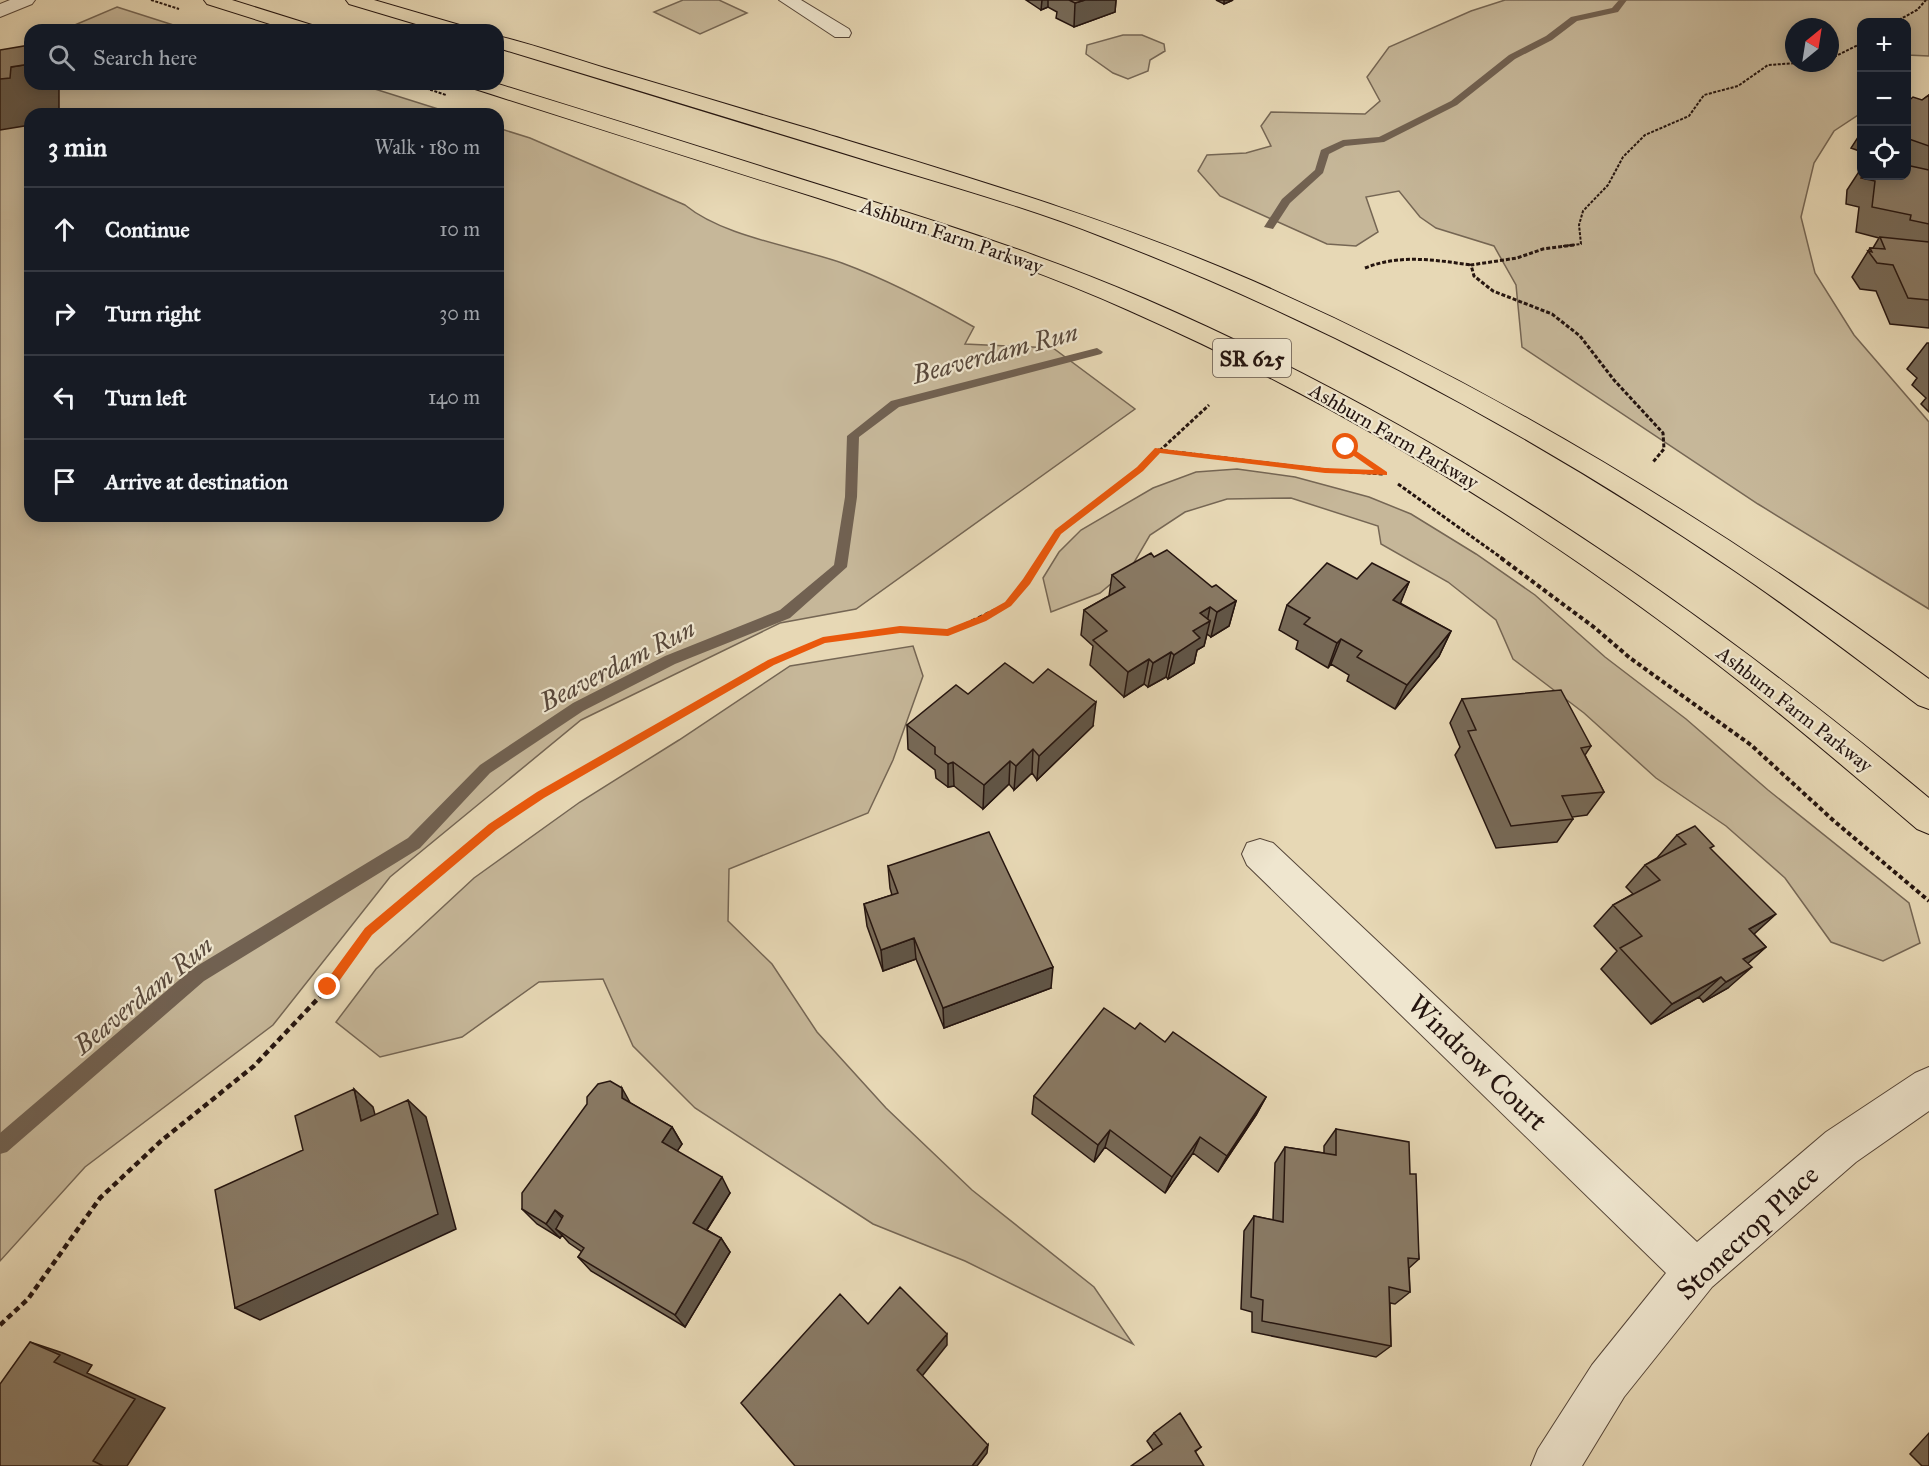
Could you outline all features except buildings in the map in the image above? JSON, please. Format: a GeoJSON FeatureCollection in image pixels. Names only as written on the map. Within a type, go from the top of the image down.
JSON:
{"type":"FeatureCollection","features":[{"type":"Feature","properties":{"kind":"main road"},"geometry":{"type":"LineString","coordinates":[[213,0],[289,24]]}},
{"type":"Feature","properties":{"kind":"main road"},"geometry":{"type":"LineString","coordinates":[[355,0],[436,24]]}},
{"type":"Feature","properties":{"kind":"main road","name":"SR 625"},"geometry":{"type":"LineString","coordinates":[[504,44],[1030,203],[1191,263],[1348,333],[1453,387],[1572,455],[1685,525],[1793,597],[1929,696]]}},
{"type":"Feature","properties":{"kind":"main road","name":"Ashburn Farm Parkway"},"geometry":{"type":"LineString","coordinates":[[498,90],[1001,251],[1137,304],[1249,357],[1388,430],[1471,480],[1622,578],[1806,717],[1929,819]]}},
{"type":"Feature","properties":{"kind":"street"},"geometry":{"type":"LineString","coordinates":[[0,11],[26,0]]}},
{"type":"Feature","properties":{"kind":"street"},"geometry":{"type":"LineString","coordinates":[[788,0],[842,33]]}},
{"type":"Feature","properties":{"kind":"street","name":"Windrow Court"},"geometry":{"type":"LineString","coordinates":[[1260,854],[1696,1271]]}},
{"type":"Feature","properties":{"kind":"street","name":"Stonecrop Place"},"geometry":{"type":"LineString","coordinates":[[1555,1466],[1608,1381],[1696,1271],[1841,1147],[1929,1087]]}},
{"type":"Feature","properties":{"kind":"path"},"geometry":{"type":"LineString","coordinates":[[1902,18],[1917,10],[1926,0]]}},
{"type":"Feature","properties":{"kind":"path"},"geometry":{"type":"LineString","coordinates":[[1839,56],[1857,46]]}},
{"type":"Feature","properties":{"kind":"path"},"geometry":{"type":"LineString","coordinates":[[1365,268],[1381,260],[1416,259],[1471,265],[1517,258],[1543,249],[1581,244],[1579,225],[1583,211],[1608,185],[1623,157],[1645,135],[1689,116],[1704,95],[1738,86],[1768,65],[1785,64]]}},
{"type":"Feature","properties":{"kind":"path"},"geometry":{"type":"LineString","coordinates":[[431,90],[456,98]]}},
{"type":"Feature","properties":{"kind":"path"},"geometry":{"type":"LineString","coordinates":[[1471,265],[1474,276],[1493,291],[1552,314],[1580,336],[1614,380],[1663,434],[1664,449],[1651,465]]}},
{"type":"Feature","properties":{"kind":"path"},"geometry":{"type":"LineString","coordinates":[[0,1325],[28,1299],[100,1198],[161,1142],[254,1066],[328,987],[369,931],[492,827],[541,795],[771,662],[823,640],[900,630],[948,633],[1008,604],[1026,582],[1058,532],[1140,469],[1209,405]]}},
{"type":"Feature","properties":{"kind":"path"},"geometry":{"type":"LineString","coordinates":[[1158,450],[1325,470],[1384,474],[1375,467]]}},
{"type":"Feature","properties":{"kind":"path"},"geometry":{"type":"LineString","coordinates":[[1393,480],[1595,627],[1630,658],[1752,745],[1834,821],[1929,901]]}},
{"type":"Feature","properties":{"kind":"shaded area"},"geometry":{"type":"Polygon","coordinates":[[[683,0],[719,0],[747,13],[700,34],[654,12],[683,0]]]}},
{"type":"Feature","properties":{"kind":"shaded area"},"geometry":{"type":"Polygon","coordinates":[[[1505,0],[1929,0],[1929,56],[1911,55],[1911,18],[1857,18],[1857,116],[1834,131],[1814,163],[1801,217],[1815,273],[1854,335],[1929,422],[1929,609],[1758,504],[1522,347],[1516,285],[1494,246],[1436,228],[1420,217],[1399,191],[1366,197],[1378,232],[1356,246],[1327,244],[1220,196],[1198,171],[1207,155],[1246,153],[1271,146],[1261,126],[1271,112],[1365,114],[1380,101],[1367,77],[1389,47],[1471,11],[1505,0]]]}},
{"type":"Feature","properties":{"kind":"shaded area"},"geometry":{"type":"Polygon","coordinates":[[[117,7],[170,24],[77,24],[117,7]]]}},
{"type":"Feature","properties":{"kind":"shaded area"},"geometry":{"type":"Polygon","coordinates":[[[1123,35],[1142,35],[1164,44],[1165,51],[1150,60],[1148,71],[1128,79],[1113,73],[1086,54],[1087,45],[1123,35]]]}},
{"type":"Feature","properties":{"kind":"shaded area"},"geometry":{"type":"Polygon","coordinates":[[[24,47],[24,90],[378,90],[435,108],[24,108],[24,522],[504,522],[504,130],[530,138],[685,205],[701,216],[739,233],[842,263],[893,284],[974,327],[965,344],[1053,348],[1135,409],[856,609],[780,623],[581,720],[390,877],[273,1025],[85,1167],[0,1261],[0,57],[24,47]]]}},
{"type":"Feature","properties":{"kind":"shaded area"},"geometry":{"type":"Polygon","coordinates":[[[1237,469],[1295,477],[1369,497],[1411,514],[1476,554],[1535,595],[1605,657],[1686,719],[1768,790],[1909,903],[1920,943],[1883,961],[1831,942],[1785,878],[1726,826],[1656,778],[1584,713],[1513,659],[1496,620],[1448,582],[1381,544],[1378,526],[1291,498],[1227,499],[1185,512],[1150,535],[1132,566],[1100,593],[1051,612],[1043,578],[1059,552],[1081,530],[1153,488],[1196,472],[1237,469]]]}},
{"type":"Feature","properties":{"kind":"shaded area"},"geometry":{"type":"Polygon","coordinates":[[[913,646],[923,676],[893,760],[868,813],[729,869],[728,921],[772,964],[817,1032],[886,1108],[972,1190],[1094,1287],[1133,1344],[965,1261],[873,1224],[695,1108],[633,1046],[603,979],[539,982],[462,1037],[380,1057],[336,1022],[376,969],[474,878],[580,802],[790,666],[913,646]]]}},
{"type":"Feature","properties":{"kind":"waterway","name":"Beaverdam Run"},"geometry":{"type":"LineString","coordinates":[[1269,227],[1286,201],[1320,171],[1324,152],[1343,143],[1381,140],[1454,103],[1512,57],[1549,38],[1574,19],[1615,10],[1623,0]]}},
{"type":"Feature","properties":{"kind":"waterway","name":"Beaverdam Run"},"geometry":{"type":"LineString","coordinates":[[0,1145],[198,975],[414,843],[485,769],[578,707],[670,660],[785,614],[840,567],[851,497],[853,436],[895,404],[1097,352]]}},
{"type":"Feature","properties":{"kind":"route"},"geometry":{"type":"LineString","coordinates":[[328,987],[369,931],[492,827],[541,795],[771,662],[823,640],[900,630],[948,633],[1008,604],[1026,582],[1058,532],[1140,469],[1158,450],[1325,470],[1384,474],[1346,447]]}}]}
